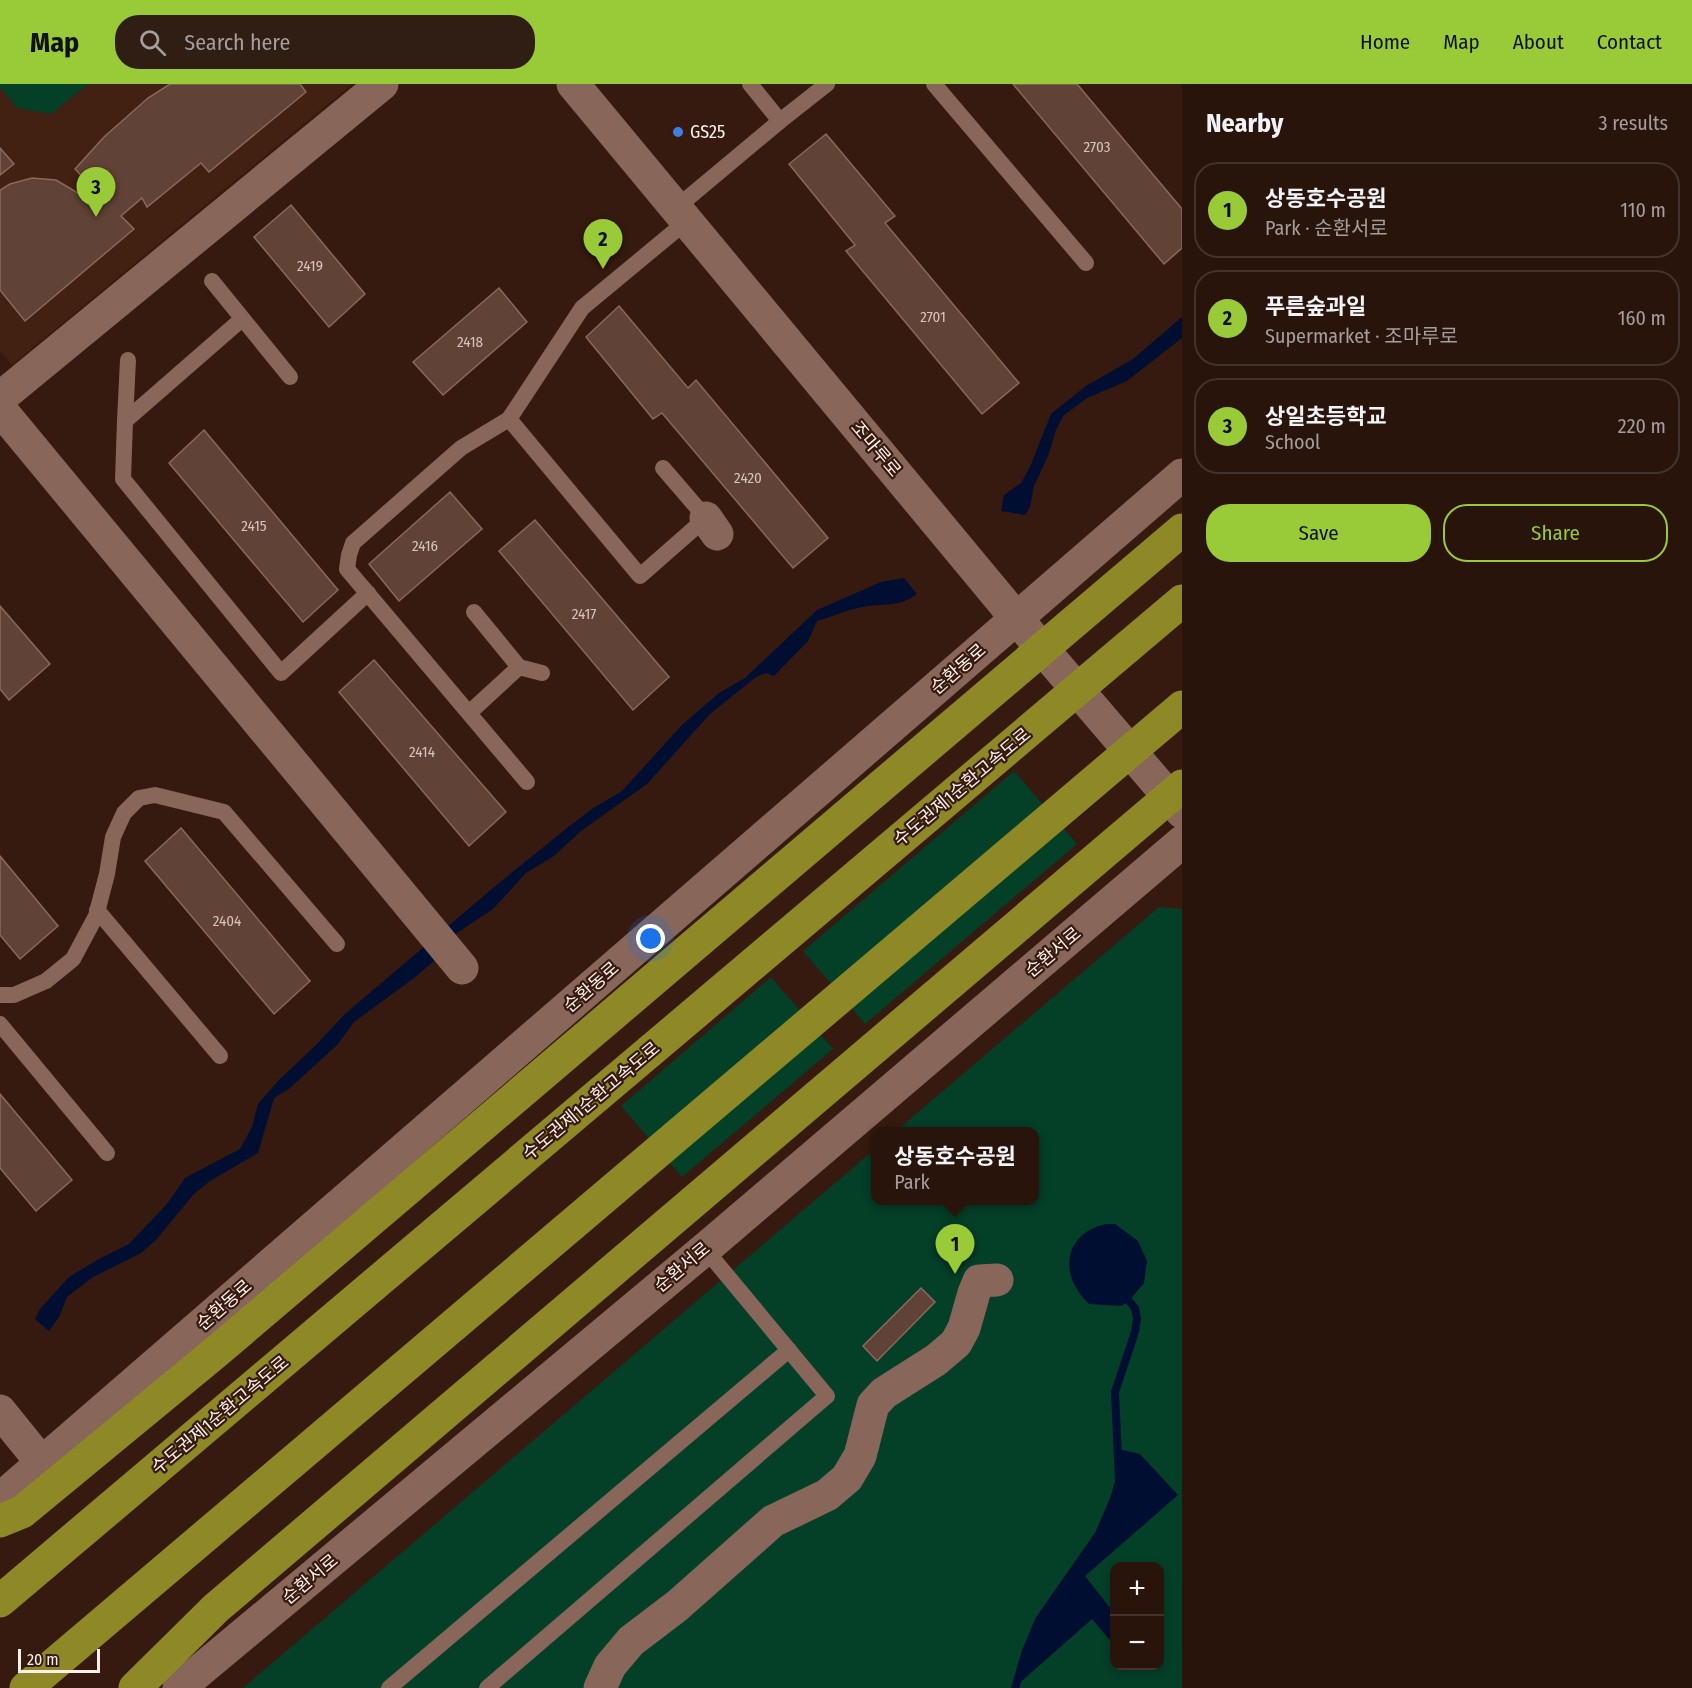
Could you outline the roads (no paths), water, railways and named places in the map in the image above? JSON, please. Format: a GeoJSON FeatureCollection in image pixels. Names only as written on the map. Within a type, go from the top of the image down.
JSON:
{"type":"FeatureCollection","features":[{"type":"Feature","properties":{"kind":"highway"},"geometry":{"type":"LineString","coordinates":[[0,1521],[22,1512],[216,1352],[1182,530]]}},
{"type":"Feature","properties":{"kind":"highway","name":"수도권제1순환고속도로"},"geometry":{"type":"LineString","coordinates":[[0,1601],[1182,601]]}},
{"type":"Feature","properties":{"kind":"highway"},"geometry":{"type":"LineString","coordinates":[[26,1688],[1182,707]]}},
{"type":"Feature","properties":{"kind":"highway"},"geometry":{"type":"LineString","coordinates":[[135,1688],[216,1608],[1182,786]]}},
{"type":"Feature","properties":{"kind":"street"},"geometry":{"type":"LineString","coordinates":[[0,398],[382,84]]}},
{"type":"Feature","properties":{"kind":"street","name":"조마루로"},"geometry":{"type":"LineString","coordinates":[[573,84],[1017,618],[1182,812]]}},
{"type":"Feature","properties":{"kind":"street"},"geometry":{"type":"LineString","coordinates":[[0,409],[462,968]]}},
{"type":"Feature","properties":{"kind":"street","name":"순환동로"},"geometry":{"type":"LineString","coordinates":[[0,1499],[1182,475]]}},
{"type":"Feature","properties":{"kind":"street","name":"순환서로"},"geometry":{"type":"LineString","coordinates":[[179,1688],[705,1249],[1182,842]]}},
{"type":"Feature","properties":{"kind":"street"},"geometry":{"type":"LineString","coordinates":[[600,1688],[610,1666],[631,1641],[686,1599],[773,1521],[827,1495],[847,1478],[860,1456],[873,1406],[884,1393],[936,1360],[956,1343],[964,1328],[979,1281],[997,1280]]}},
{"type":"Feature","properties":{"kind":"street"},"geometry":{"type":"LineString","coordinates":[[0,1411],[42,1463]]}},
{"type":"Feature","properties":{"kind":"lane"},"geometry":{"type":"LineString","coordinates":[[750,84],[780,121]]}},
{"type":"Feature","properties":{"kind":"lane"},"geometry":{"type":"LineString","coordinates":[[527,782],[347,569],[353,543],[461,448],[509,419],[582,308],[780,121],[827,84]]}},
{"type":"Feature","properties":{"kind":"lane"},"geometry":{"type":"LineString","coordinates":[[934,84],[1086,263]]}},
{"type":"Feature","properties":{"kind":"lane"},"geometry":{"type":"LineString","coordinates":[[212,281],[290,377]]}},
{"type":"Feature","properties":{"kind":"lane"},"geometry":{"type":"LineString","coordinates":[[125,421],[242,319]]}},
{"type":"Feature","properties":{"kind":"lane"},"geometry":{"type":"LineString","coordinates":[[128,360],[123,479],[281,673],[368,593]]}},
{"type":"Feature","properties":{"kind":"lane"},"geometry":{"type":"LineString","coordinates":[[509,419],[640,576],[711,526],[663,468]]}},
{"type":"Feature","properties":{"kind":"lane"},"geometry":{"type":"LineString","coordinates":[[474,612],[519,667],[542,673]]}},
{"type":"Feature","properties":{"kind":"lane"},"geometry":{"type":"LineString","coordinates":[[469,713],[519,667]]}},
{"type":"Feature","properties":{"kind":"lane"},"geometry":{"type":"LineString","coordinates":[[0,995],[14,995],[46,981],[73,958],[97,910],[107,874],[113,837],[124,813],[139,798],[155,795],[224,812],[337,944]]}},
{"type":"Feature","properties":{"kind":"lane"},"geometry":{"type":"LineString","coordinates":[[97,910],[220,1056]]}},
{"type":"Feature","properties":{"kind":"lane"},"geometry":{"type":"LineString","coordinates":[[0,1024],[107,1153]]}},
{"type":"Feature","properties":{"kind":"lane"},"geometry":{"type":"LineString","coordinates":[[487,1688],[827,1396],[705,1249]]}},
{"type":"Feature","properties":{"kind":"lane"},"geometry":{"type":"LineString","coordinates":[[389,1688],[789,1350]]}},
{"type":"Feature","properties":{"kind":"water"},"geometry":{"type":"Polygon","coordinates":[[[1182,317],[1182,338],[1127,381],[1087,398],[1063,416],[1034,486],[1030,507],[1025,515],[1001,511],[1004,495],[1021,483],[1030,467],[1051,414],[1086,386],[1133,359],[1182,317]]]}},
{"type":"Feature","properties":{"kind":"water"},"geometry":{"type":"Polygon","coordinates":[[[904,578],[917,594],[904,601],[857,608],[817,621],[808,641],[774,676],[766,673],[756,677],[710,714],[647,784],[581,831],[554,856],[526,873],[493,909],[454,935],[441,955],[354,1022],[338,1044],[290,1088],[274,1098],[258,1153],[210,1181],[193,1195],[156,1240],[141,1253],[93,1277],[67,1297],[59,1317],[49,1331],[35,1319],[40,1309],[69,1277],[129,1244],[167,1204],[185,1178],[240,1149],[252,1127],[258,1104],[345,1014],[567,828],[592,809],[622,791],[682,725],[719,693],[745,678],[817,610],[881,582],[904,578]]]}},
{"type":"Feature","properties":{"kind":"water"},"geometry":{"type":"Polygon","coordinates":[[[1106,1224],[1115,1224],[1138,1241],[1147,1261],[1144,1283],[1129,1301],[1121,1306],[1089,1304],[1079,1293],[1070,1269],[1073,1246],[1091,1229],[1106,1224]]]}},
{"type":"Feature","properties":{"kind":"water"},"geometry":{"type":"Polygon","coordinates":[[[1118,1449],[1140,1454],[1178,1495],[1085,1576],[1110,1608],[1110,1640],[1092,1619],[1015,1687],[1028,1645],[1039,1621],[1107,1520],[1115,1501],[1119,1473],[1118,1449]]]}},
{"type":"Feature","properties":{"kind":"waterway"},"geometry":{"type":"LineString","coordinates":[[1015,1688],[1026,1651],[1039,1620],[1099,1534],[1114,1499],[1119,1482],[1115,1392],[1135,1332],[1137,1319],[1135,1308],[1129,1301]]}},
{"type":"Feature","properties":{"kind":"place","name":"GS25"},"geometry":{"type":"Point","coordinates":[678,132]}},
{"type":"Feature","properties":{"kind":"place","name":"상일초등학교"},"geometry":{"type":"Point","coordinates":[96,217]}},
{"type":"Feature","properties":{"kind":"place","name":"푸른숲과일"},"geometry":{"type":"Point","coordinates":[603,269]}},
{"type":"Feature","properties":{"kind":"place","name":"상동호수공원"},"geometry":{"type":"Point","coordinates":[955,1274]}}]}
